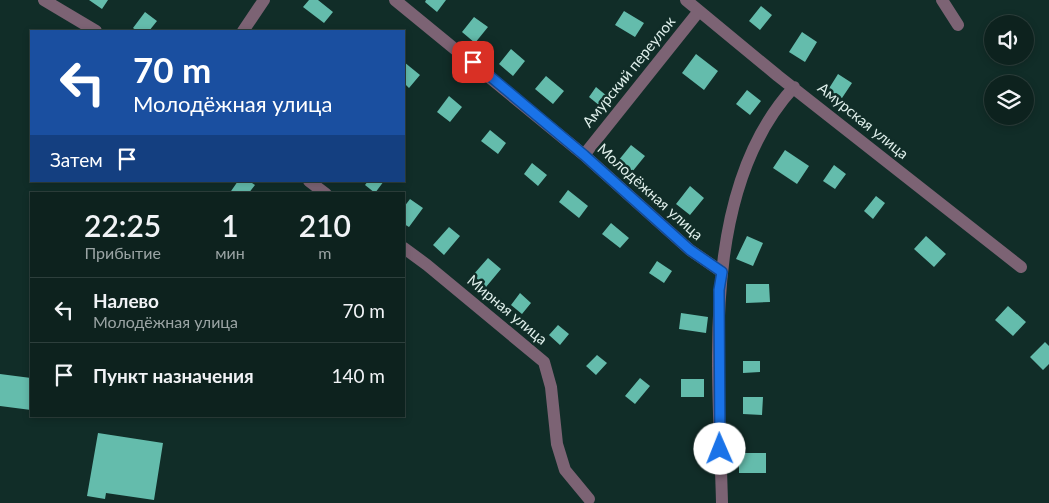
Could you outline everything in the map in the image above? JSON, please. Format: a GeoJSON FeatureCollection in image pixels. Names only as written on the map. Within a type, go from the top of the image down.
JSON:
{"type":"FeatureCollection","features":[{"type":"Feature","properties":{"kind":"street"},"geometry":{"type":"LineString","coordinates":[[44,0],[94,30]]}},
{"type":"Feature","properties":{"kind":"street"},"geometry":{"type":"LineString","coordinates":[[244,30],[264,0]]}},
{"type":"Feature","properties":{"kind":"street","name":"Молодёжная улица"},"geometry":{"type":"LineString","coordinates":[[395,0],[584,155],[690,250],[722,272]]}},
{"type":"Feature","properties":{"kind":"street","name":"Амурская улица"},"geometry":{"type":"LineString","coordinates":[[686,0],[1021,267]]}},
{"type":"Feature","properties":{"kind":"street"},"geometry":{"type":"LineString","coordinates":[[942,0],[958,25]]}},
{"type":"Feature","properties":{"kind":"street","name":"Амурский переулок"},"geometry":{"type":"LineString","coordinates":[[584,155],[699,10]]}},
{"type":"Feature","properties":{"kind":"street"},"geometry":{"type":"LineString","coordinates":[[722,503],[719,290],[722,272],[740,178],[760,134],[794,87]]}},
{"type":"Feature","properties":{"kind":"street"},"geometry":{"type":"LineString","coordinates":[[310,182],[323,192]]}},
{"type":"Feature","properties":{"kind":"street","name":"Мирная улица"},"geometry":{"type":"LineString","coordinates":[[405,249],[427,264],[544,362],[551,387],[557,444],[565,470],[589,499]]}},
{"type":"Feature","properties":{"kind":"building"},"geometry":{"type":"Polygon","coordinates":[[[89,0],[108,0],[102,9],[89,0]]]}},
{"type":"Feature","properties":{"kind":"building"},"geometry":{"type":"Polygon","coordinates":[[[309,0],[318,0],[333,12],[324,23],[303,7],[309,0]]]}},
{"type":"Feature","properties":{"kind":"building"},"geometry":{"type":"Polygon","coordinates":[[[426,0],[446,0],[437,12],[425,2],[426,0]]]}},
{"type":"Feature","properties":{"kind":"building"},"geometry":{"type":"Polygon","coordinates":[[[761,6],[772,15],[760,30],[749,21],[761,6]]]}},
{"type":"Feature","properties":{"kind":"building"},"geometry":{"type":"Polygon","coordinates":[[[624,11],[644,23],[635,37],[615,25],[624,11]]]}},
{"type":"Feature","properties":{"kind":"building"},"geometry":{"type":"Polygon","coordinates":[[[145,12],[157,21],[150,30],[136,30],[133,28],[145,12]]]}},
{"type":"Feature","properties":{"kind":"building"},"geometry":{"type":"Polygon","coordinates":[[[474,17],[488,27],[475,43],[462,32],[474,17]]]}},
{"type":"Feature","properties":{"kind":"building"},"geometry":{"type":"Polygon","coordinates":[[[802,32],[817,42],[805,62],[789,52],[802,32]]]}},
{"type":"Feature","properties":{"kind":"building"},"geometry":{"type":"Polygon","coordinates":[[[511,49],[525,61],[513,76],[499,64],[511,49]]]}},
{"type":"Feature","properties":{"kind":"building"},"geometry":{"type":"Polygon","coordinates":[[[696,54],[718,71],[704,90],[682,73],[696,54]]]}},
{"type":"Feature","properties":{"kind":"building"},"geometry":{"type":"Polygon","coordinates":[[[405,63],[420,75],[409,88],[405,84],[405,63]]]}},
{"type":"Feature","properties":{"kind":"building"},"geometry":{"type":"Polygon","coordinates":[[[838,74],[852,83],[842,98],[828,90],[838,74]]]}},
{"type":"Feature","properties":{"kind":"building"},"geometry":{"type":"Polygon","coordinates":[[[546,76],[564,91],[553,104],[535,89],[546,76]]]}},
{"type":"Feature","properties":{"kind":"building"},"geometry":{"type":"Polygon","coordinates":[[[596,87],[613,101],[605,110],[589,97],[596,87]]]}},
{"type":"Feature","properties":{"kind":"building"},"geometry":{"type":"Polygon","coordinates":[[[747,90],[761,101],[750,115],[736,104],[747,90]]]}},
{"type":"Feature","properties":{"kind":"building"},"geometry":{"type":"Polygon","coordinates":[[[449,96],[462,107],[450,122],[437,112],[449,96]]]}},
{"type":"Feature","properties":{"kind":"building"},"geometry":{"type":"Polygon","coordinates":[[[490,130],[506,143],[498,154],[481,141],[490,130]]]}},
{"type":"Feature","properties":{"kind":"building"},"geometry":{"type":"Polygon","coordinates":[[[631,145],[645,156],[632,172],[618,161],[631,145]]]}},
{"type":"Feature","properties":{"kind":"building"},"geometry":{"type":"Polygon","coordinates":[[[785,150],[809,166],[797,184],[773,168],[785,150]]]}},
{"type":"Feature","properties":{"kind":"building"},"geometry":{"type":"Polygon","coordinates":[[[532,163],[547,175],[538,186],[524,174],[532,163]]]}},
{"type":"Feature","properties":{"kind":"building"},"geometry":{"type":"Polygon","coordinates":[[[834,165],[846,174],[835,189],[823,181],[834,165]]]}},
{"type":"Feature","properties":{"kind":"building"},"geometry":{"type":"Polygon","coordinates":[[[237,182],[250,182],[255,185],[250,192],[230,192],[237,182]]]}},
{"type":"Feature","properties":{"kind":"building"},"geometry":{"type":"Polygon","coordinates":[[[367,182],[383,182],[376,192],[365,185],[367,182]]]}},
{"type":"Feature","properties":{"kind":"building"},"geometry":{"type":"Polygon","coordinates":[[[690,186],[704,198],[690,215],[676,204],[690,186]]]}},
{"type":"Feature","properties":{"kind":"building"},"geometry":{"type":"Polygon","coordinates":[[[568,190],[588,206],[579,218],[559,202],[568,190]]]}},
{"type":"Feature","properties":{"kind":"building"},"geometry":{"type":"Polygon","coordinates":[[[876,196],[885,203],[873,219],[864,211],[876,196]]]}},
{"type":"Feature","properties":{"kind":"building"},"geometry":{"type":"Polygon","coordinates":[[[410,199],[423,208],[409,227],[405,225],[405,206],[410,199]]]}},
{"type":"Feature","properties":{"kind":"building"},"geometry":{"type":"Polygon","coordinates":[[[611,223],[629,238],[620,248],[602,234],[611,223]]]}},
{"type":"Feature","properties":{"kind":"building"},"geometry":{"type":"Polygon","coordinates":[[[449,227],[460,236],[444,255],[433,245],[449,227]]]}},
{"type":"Feature","properties":{"kind":"building"},"geometry":{"type":"Polygon","coordinates":[[[747,236],[763,243],[753,266],[736,259],[747,236]]]}},
{"type":"Feature","properties":{"kind":"building"},"geometry":{"type":"Polygon","coordinates":[[[926,236],[946,254],[934,267],[914,249],[926,236]]]}},
{"type":"Feature","properties":{"kind":"building"},"geometry":{"type":"Polygon","coordinates":[[[488,258],[501,269],[486,287],[473,275],[488,258]]]}},
{"type":"Feature","properties":{"kind":"building"},"geometry":{"type":"Polygon","coordinates":[[[657,261],[672,271],[664,283],[649,273],[657,261]]]}},
{"type":"Feature","properties":{"kind":"building"},"geometry":{"type":"Polygon","coordinates":[[[746,284],[769,284],[770,302],[746,303],[746,284]]]}},
{"type":"Feature","properties":{"kind":"building"},"geometry":{"type":"Polygon","coordinates":[[[520,293],[531,303],[522,314],[511,305],[520,293]]]}},
{"type":"Feature","properties":{"kind":"building"},"geometry":{"type":"Polygon","coordinates":[[[1008,306],[1026,322],[1013,336],[995,320],[1008,306]]]}},
{"type":"Feature","properties":{"kind":"building"},"geometry":{"type":"Polygon","coordinates":[[[681,313],[708,317],[706,333],[679,329],[681,313]]]}},
{"type":"Feature","properties":{"kind":"building"},"geometry":{"type":"Polygon","coordinates":[[[558,325],[569,334],[560,345],[549,335],[558,325]]]}},
{"type":"Feature","properties":{"kind":"building"},"geometry":{"type":"Polygon","coordinates":[[[1045,342],[1049,346],[1049,364],[1043,370],[1030,357],[1045,342]]]}},
{"type":"Feature","properties":{"kind":"building"},"geometry":{"type":"Polygon","coordinates":[[[597,355],[607,363],[596,375],[586,366],[597,355]]]}},
{"type":"Feature","properties":{"kind":"building"},"geometry":{"type":"Polygon","coordinates":[[[743,361],[760,361],[760,372],[743,373],[743,361]]]}},
{"type":"Feature","properties":{"kind":"building"},"geometry":{"type":"Polygon","coordinates":[[[0,374],[30,378],[30,410],[0,406],[0,374]]]}},
{"type":"Feature","properties":{"kind":"building"},"geometry":{"type":"Polygon","coordinates":[[[640,378],[650,386],[635,404],[625,396],[640,378]]]}},
{"type":"Feature","properties":{"kind":"building"},"geometry":{"type":"Polygon","coordinates":[[[681,379],[704,379],[704,397],[681,397],[681,379]]]}},
{"type":"Feature","properties":{"kind":"building"},"geometry":{"type":"Polygon","coordinates":[[[743,397],[763,397],[762,415],[743,414],[743,397]]]}},
{"type":"Feature","properties":{"kind":"building"},"geometry":{"type":"Polygon","coordinates":[[[98,433],[163,443],[154,500],[106,493],[105,499],[87,496],[98,433]]]}},
{"type":"Feature","properties":{"kind":"building"},"geometry":{"type":"Polygon","coordinates":[[[739,453],[766,453],[766,473],[739,473],[739,453]]]}},
{"type":"Feature","properties":{"kind":"route"},"geometry":{"type":"LineString","coordinates":[[473,62],[584,155],[690,250],[713,268],[722,272],[719,290],[720,449]]}}]}
